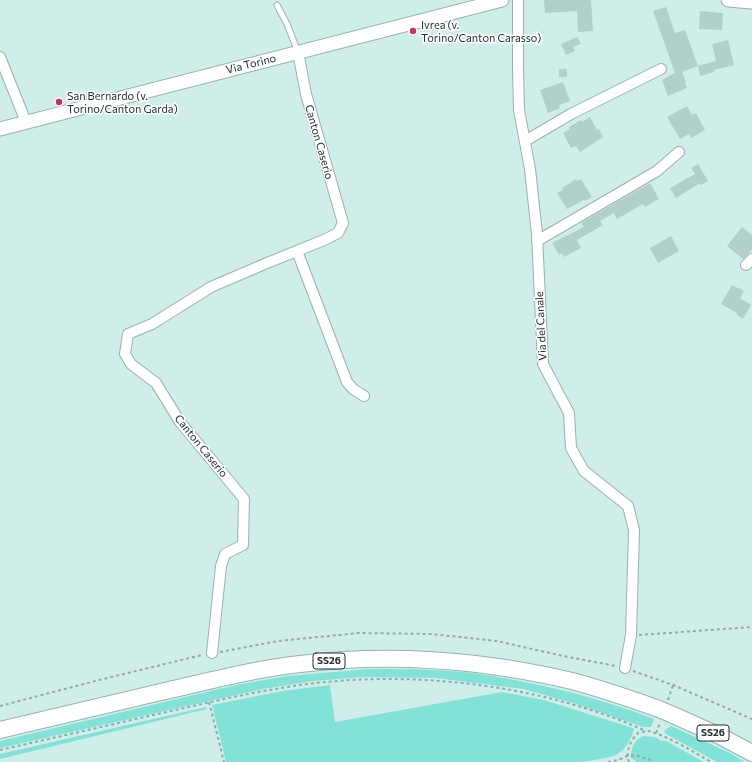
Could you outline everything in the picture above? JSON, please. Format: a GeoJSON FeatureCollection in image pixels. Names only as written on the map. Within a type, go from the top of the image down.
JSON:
{"type":"FeatureCollection","features":[{"type":"Feature","properties":{"kind":"main road","name":"SS26"},"geometry":{"type":"LineString","coordinates":[[0,730],[245,673],[301,664],[375,659],[436,660],[502,667],[574,682],[604,690],[666,712],[720,736],[752,753]]}},
{"type":"Feature","properties":{"kind":"street","name":"Via Torino"},"geometry":{"type":"LineString","coordinates":[[0,129],[502,0]]}},
{"type":"Feature","properties":{"kind":"street","name":"Via del Canale"},"geometry":{"type":"LineString","coordinates":[[518,0],[518,70],[520,110],[530,169],[537,241],[543,364],[569,413],[571,448],[584,471],[628,506],[634,530],[631,635],[625,668]]}},
{"type":"Feature","properties":{"kind":"street"},"geometry":{"type":"LineString","coordinates":[[728,0],[752,2]]}},
{"type":"Feature","properties":{"kind":"street","name":"Canton Caserio"},"geometry":{"type":"LineString","coordinates":[[212,653],[221,566],[225,554],[243,545],[244,499],[180,422],[156,383],[131,364],[124,354],[128,334],[152,324],[211,287],[338,233],[343,223],[306,94],[298,52]]}},
{"type":"Feature","properties":{"kind":"street"},"geometry":{"type":"LineString","coordinates":[[0,56],[26,122]]}},
{"type":"Feature","properties":{"kind":"street"},"geometry":{"type":"LineString","coordinates":[[525,141],[571,114],[661,69]]}},
{"type":"Feature","properties":{"kind":"street"},"geometry":{"type":"LineString","coordinates":[[537,241],[657,171],[679,152]]}},
{"type":"Feature","properties":{"kind":"street"},"geometry":{"type":"LineString","coordinates":[[298,251],[347,382],[353,389],[364,396]]}},
{"type":"Feature","properties":{"kind":"lane"},"geometry":{"type":"LineString","coordinates":[[276,5],[287,24],[298,52]]}},
{"type":"Feature","properties":{"kind":"path"},"geometry":{"type":"LineString","coordinates":[[631,635],[752,627]]}},
{"type":"Feature","properties":{"kind":"path"},"geometry":{"type":"LineString","coordinates":[[625,668],[673,685],[752,719]]}},
{"type":"Feature","properties":{"kind":"path"},"geometry":{"type":"LineString","coordinates":[[0,750],[209,702],[290,687],[344,681],[402,679],[449,682],[537,695],[656,733],[711,762]]}},
{"type":"Feature","properties":{"kind":"path"},"geometry":{"type":"LineString","coordinates":[[209,702],[224,762]]}},
{"type":"Feature","properties":{"kind":"path"},"geometry":{"type":"LineString","coordinates":[[629,762],[627,756],[628,750],[634,737],[638,733],[646,731]]}},
{"type":"Feature","properties":{"kind":"path"},"geometry":{"type":"LineString","coordinates":[[608,762],[635,755],[651,760]]}},
{"type":"Feature","properties":{"kind":"shaded area"},"geometry":{"type":"Polygon","coordinates":[[[369,669],[408,669],[472,673],[542,685],[610,703],[654,719],[651,727],[643,727],[573,703],[523,689],[436,678],[365,677],[313,681],[263,689],[0,748],[0,741],[236,685],[287,676],[369,669]]]}},
{"type":"Feature","properties":{"kind":"shaded area"},"geometry":{"type":"Polygon","coordinates":[[[330,685],[335,722],[502,692],[544,700],[634,729],[626,747],[621,752],[608,758],[582,762],[226,762],[212,705],[282,691],[330,685]]]}},
{"type":"Feature","properties":{"kind":"shaded area"},"geometry":{"type":"Polygon","coordinates":[[[206,707],[207,709],[0,759],[0,754],[206,707]]]}},
{"type":"Feature","properties":{"kind":"shaded area"},"geometry":{"type":"Polygon","coordinates":[[[671,726],[728,752],[745,762],[717,762],[666,734],[664,732],[665,730],[671,726]]]}},
{"type":"Feature","properties":{"kind":"shaded area"},"geometry":{"type":"Polygon","coordinates":[[[643,736],[655,737],[661,741],[666,741],[704,762],[637,762],[631,758],[632,751],[635,742],[643,736]]]}},
{"type":"Feature","properties":{"kind":"building"},"geometry":{"type":"Polygon","coordinates":[[[544,0],[591,0],[593,31],[578,32],[577,11],[545,13],[544,0]]]}},
{"type":"Feature","properties":{"kind":"building"},"geometry":{"type":"Polygon","coordinates":[[[666,7],[675,33],[685,30],[698,66],[682,72],[687,88],[668,96],[662,80],[675,73],[653,11],[666,7]]]}},
{"type":"Feature","properties":{"kind":"building"},"geometry":{"type":"Polygon","coordinates":[[[700,11],[723,13],[722,30],[699,29],[700,11]]]}},
{"type":"Feature","properties":{"kind":"building"},"geometry":{"type":"Polygon","coordinates":[[[577,37],[581,44],[573,47],[575,51],[566,55],[561,44],[577,37]]]}},
{"type":"Feature","properties":{"kind":"building"},"geometry":{"type":"Polygon","coordinates":[[[728,40],[734,65],[714,70],[714,72],[700,76],[698,66],[716,61],[712,44],[728,40]]]}},
{"type":"Feature","properties":{"kind":"building"},"geometry":{"type":"Polygon","coordinates":[[[559,69],[567,69],[567,77],[559,77],[559,69]]]}},
{"type":"Feature","properties":{"kind":"building"},"geometry":{"type":"Polygon","coordinates":[[[563,82],[570,101],[559,105],[560,108],[548,113],[540,90],[563,82]]]}},
{"type":"Feature","properties":{"kind":"building"},"geometry":{"type":"Polygon","coordinates":[[[687,106],[692,115],[696,113],[705,130],[691,138],[689,134],[680,139],[667,117],[687,106]]]}},
{"type":"Feature","properties":{"kind":"building"},"geometry":{"type":"Polygon","coordinates":[[[590,117],[597,130],[599,129],[603,137],[580,152],[576,146],[571,148],[563,133],[570,129],[569,127],[590,117]]]}},
{"type":"Feature","properties":{"kind":"building"},"geometry":{"type":"Polygon","coordinates":[[[698,164],[708,181],[701,185],[700,183],[676,198],[670,188],[695,174],[691,168],[698,164]]]}},
{"type":"Feature","properties":{"kind":"building"},"geometry":{"type":"Polygon","coordinates":[[[576,179],[577,181],[581,179],[592,197],[567,209],[557,193],[576,179]]]}},
{"type":"Feature","properties":{"kind":"building"},"geometry":{"type":"Polygon","coordinates":[[[650,183],[659,199],[645,207],[643,204],[617,219],[614,213],[600,221],[603,225],[577,240],[581,248],[564,257],[562,253],[559,255],[552,243],[584,227],[581,223],[650,183]]]}},
{"type":"Feature","properties":{"kind":"building"},"geometry":{"type":"Polygon","coordinates":[[[742,227],[752,235],[752,250],[743,259],[727,246],[742,227]]]}},
{"type":"Feature","properties":{"kind":"building"},"geometry":{"type":"Polygon","coordinates":[[[671,236],[679,251],[658,263],[650,248],[671,236]]]}},
{"type":"Feature","properties":{"kind":"building"},"geometry":{"type":"Polygon","coordinates":[[[732,285],[744,291],[740,298],[751,305],[743,319],[737,315],[737,313],[721,304],[732,285]]]}},
{"type":"Feature","properties":{"kind":"place","name":"Ivrea (v. Torino/Canton Carasso)"},"geometry":{"type":"Point","coordinates":[413,31]}},
{"type":"Feature","properties":{"kind":"place","name":"San Bernardo (v. Torino/Canton Garda)"},"geometry":{"type":"Point","coordinates":[59,102]}}]}
